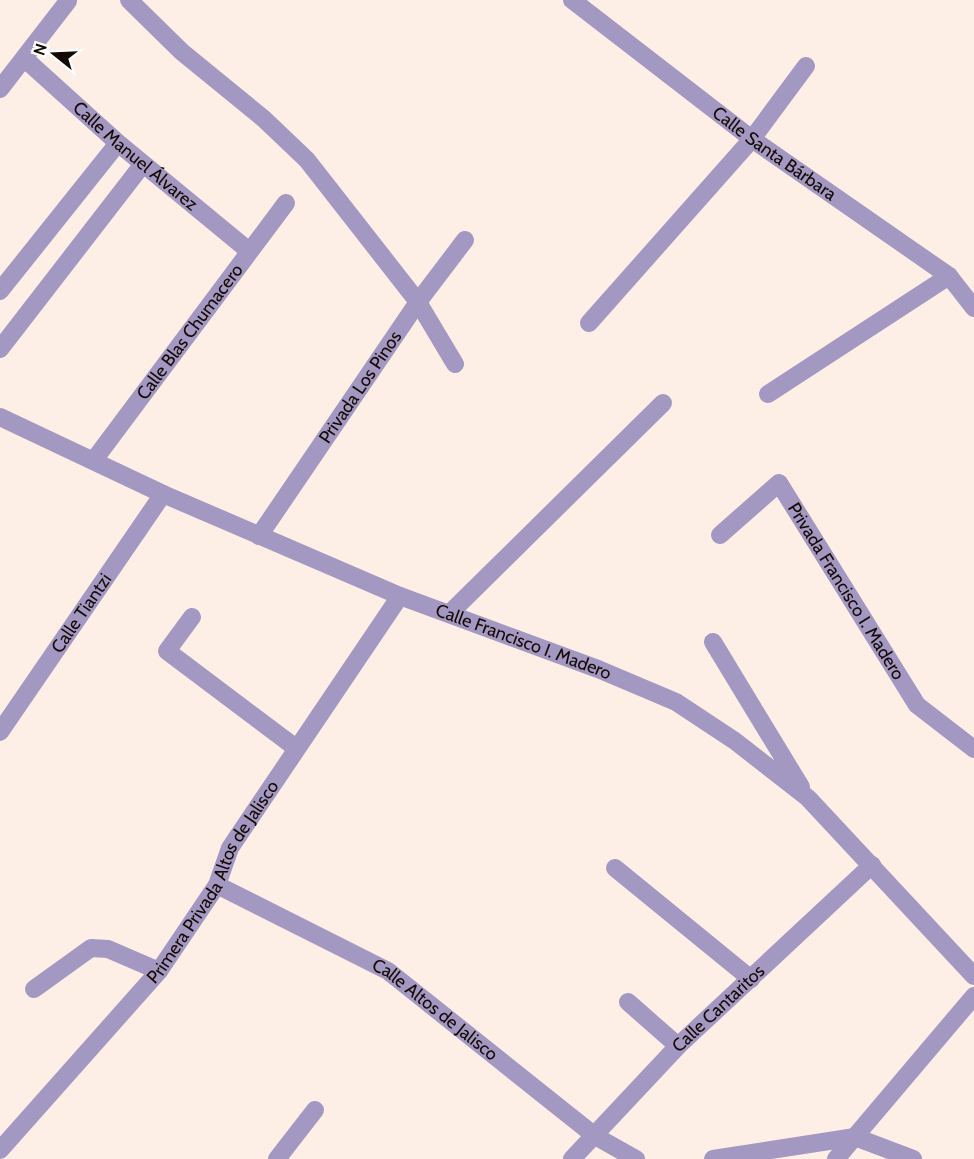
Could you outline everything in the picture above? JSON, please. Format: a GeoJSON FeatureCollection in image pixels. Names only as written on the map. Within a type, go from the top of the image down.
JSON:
{"type":"FeatureCollection","features":[{"type":"Feature","properties":{"kind":"street"},"geometry":{"type":"LineString","coordinates":[[129,0],[182,52],[264,119],[308,160],[418,302],[455,364]]}},
{"type":"Feature","properties":{"kind":"street","name":"Calle Santa Bárbara"},"geometry":{"type":"LineString","coordinates":[[572,0],[752,139],[949,276],[974,308]]}},
{"type":"Feature","properties":{"kind":"street"},"geometry":{"type":"LineString","coordinates":[[0,90],[68,1]]}},
{"type":"Feature","properties":{"kind":"street","name":"Calle Manuel Álvarez"},"geometry":{"type":"LineString","coordinates":[[25,58],[118,143],[249,251]]}},
{"type":"Feature","properties":{"kind":"street"},"geometry":{"type":"LineString","coordinates":[[589,323],[752,139],[806,66]]}},
{"type":"Feature","properties":{"kind":"street"},"geometry":{"type":"LineString","coordinates":[[0,291],[118,143]]}},
{"type":"Feature","properties":{"kind":"street"},"geometry":{"type":"LineString","coordinates":[[0,349],[143,164]]}},
{"type":"Feature","properties":{"kind":"street","name":"Calle Blas Chumacero"},"geometry":{"type":"LineString","coordinates":[[94,460],[286,203]]}},
{"type":"Feature","properties":{"kind":"street","name":"Privada Los Pinos"},"geometry":{"type":"LineString","coordinates":[[260,536],[418,302],[465,240]]}},
{"type":"Feature","properties":{"kind":"street"},"geometry":{"type":"LineString","coordinates":[[768,393],[949,276]]}},
{"type":"Feature","properties":{"kind":"street"},"geometry":{"type":"LineString","coordinates":[[450,613],[663,403]]}},
{"type":"Feature","properties":{"kind":"street","name":"Calle Francisco I. Madero"},"geometry":{"type":"LineString","coordinates":[[0,417],[164,494],[400,596],[450,613],[676,702],[735,741],[808,798],[974,976]]}},
{"type":"Feature","properties":{"kind":"street","name":"Privada Francisco I. Madero"},"geometry":{"type":"LineString","coordinates":[[720,535],[779,483],[917,705],[974,749]]}},
{"type":"Feature","properties":{"kind":"street","name":"Calle Tiantzi"},"geometry":{"type":"LineString","coordinates":[[0,732],[164,494]]}},
{"type":"Feature","properties":{"kind":"street","name":"Primera Privada Altos de Jalisco"},"geometry":{"type":"LineString","coordinates":[[0,1150],[159,970],[217,885],[230,848],[400,596]]}},
{"type":"Feature","properties":{"kind":"street"},"geometry":{"type":"LineString","coordinates":[[192,617],[167,651],[296,748]]}},
{"type":"Feature","properties":{"kind":"street"},"geometry":{"type":"LineString","coordinates":[[713,642],[808,798]]}},
{"type":"Feature","properties":{"kind":"street","name":"Calle Cantaritos"},"geometry":{"type":"LineString","coordinates":[[572,1159],[678,1046],[872,865]]}},
{"type":"Feature","properties":{"kind":"street"},"geometry":{"type":"LineString","coordinates":[[615,868],[751,979]]}},
{"type":"Feature","properties":{"kind":"street","name":"Calle Altos de Jalisco"},"geometry":{"type":"LineString","coordinates":[[217,885],[388,971],[595,1136],[636,1159]]}},
{"type":"Feature","properties":{"kind":"street"},"geometry":{"type":"LineString","coordinates":[[34,989],[91,948],[108,949],[159,970]]}},
{"type":"Feature","properties":{"kind":"street"},"geometry":{"type":"LineString","coordinates":[[836,1159],[974,996]]}},
{"type":"Feature","properties":{"kind":"street"},"geometry":{"type":"LineString","coordinates":[[628,1002],[678,1046]]}},
{"type":"Feature","properties":{"kind":"street"},"geometry":{"type":"LineString","coordinates":[[277,1159],[315,1110]]}},
{"type":"Feature","properties":{"kind":"street"},"geometry":{"type":"LineString","coordinates":[[713,1159],[855,1137],[913,1159]]}}]}
